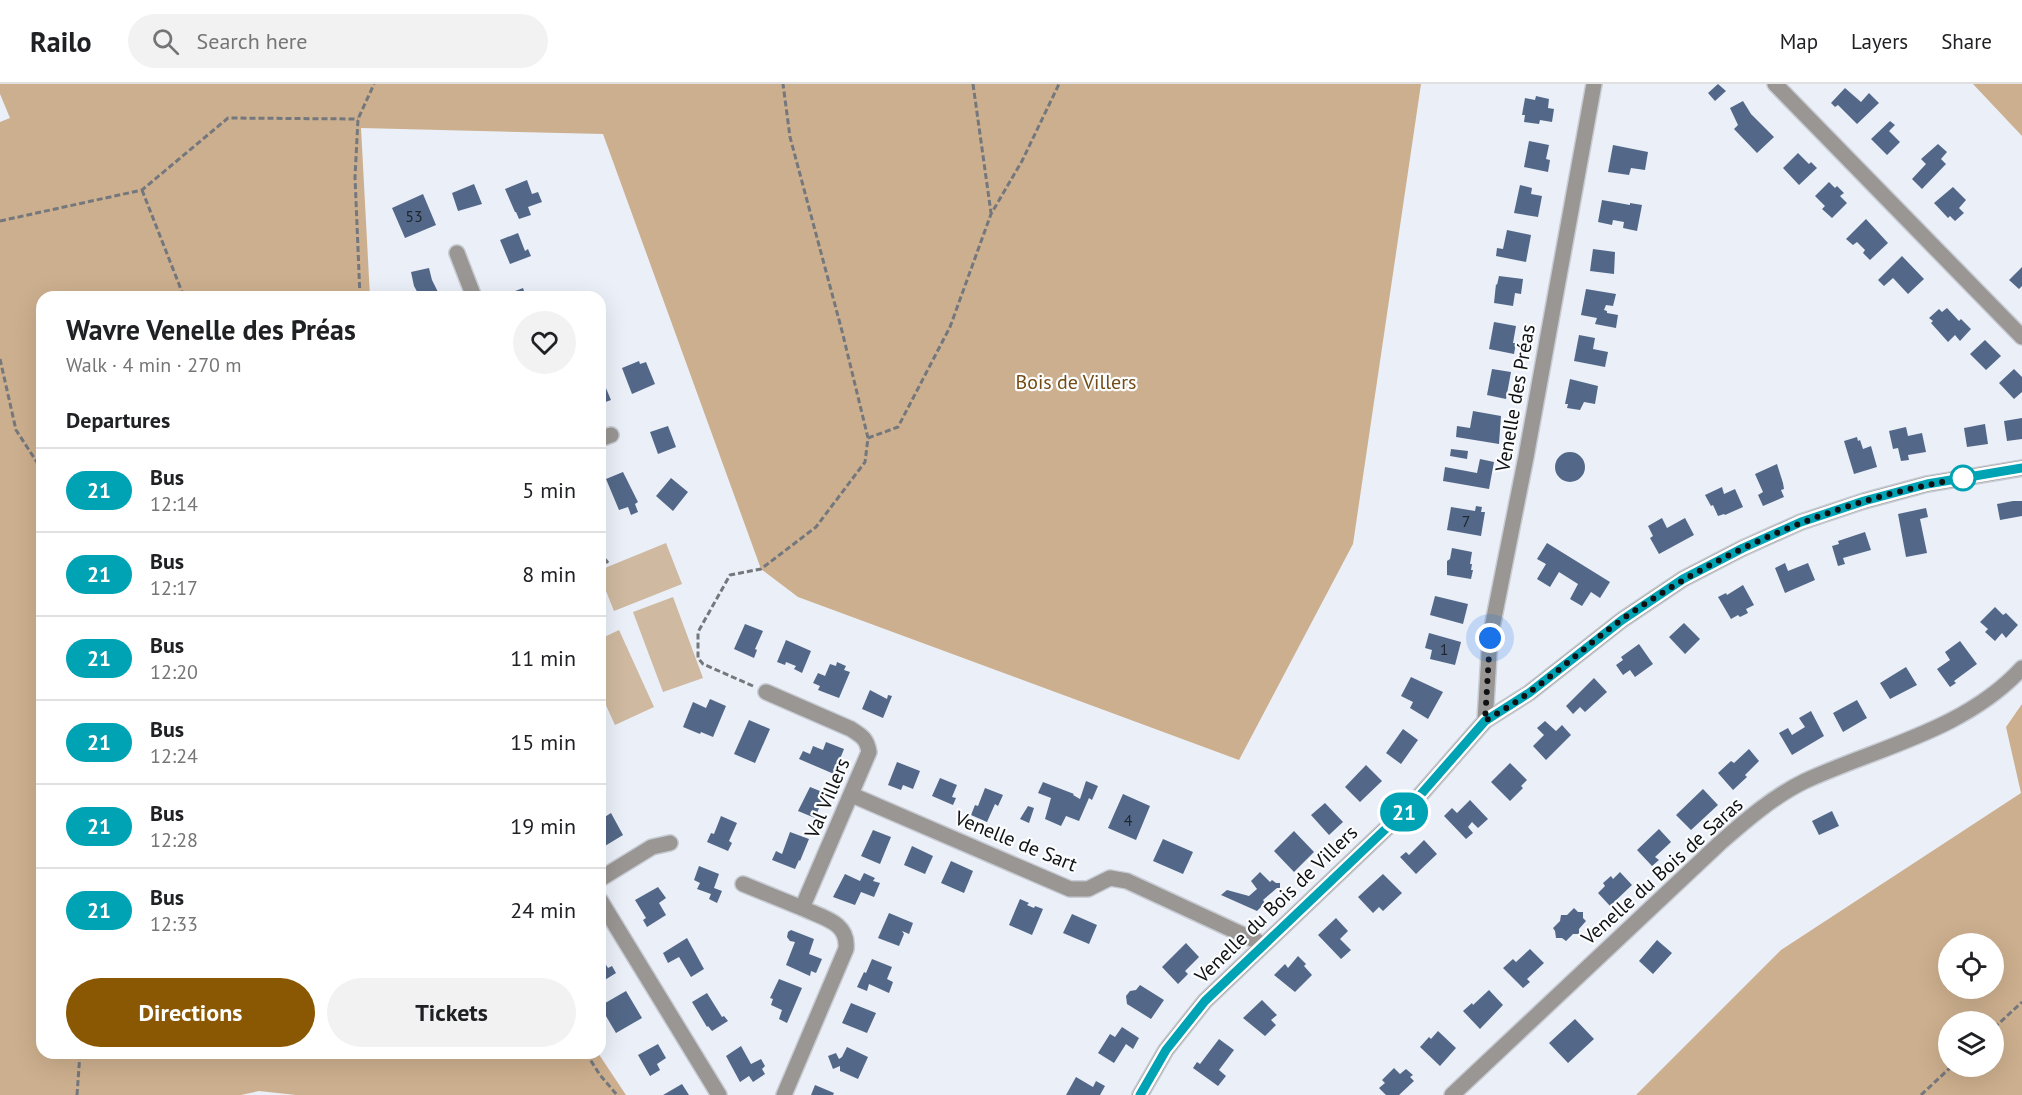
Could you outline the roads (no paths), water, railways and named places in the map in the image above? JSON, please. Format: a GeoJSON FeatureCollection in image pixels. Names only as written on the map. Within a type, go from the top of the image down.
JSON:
{"type":"FeatureCollection","features":[{"type":"Feature","properties":{"kind":"street","name":"Venelle des Préas"},"geometry":{"type":"LineString","coordinates":[[1485,721],[1490,638],[1526,457],[1594,84]]}},
{"type":"Feature","properties":{"kind":"street"},"geometry":{"type":"LineString","coordinates":[[1775,84],[2022,337]]}},
{"type":"Feature","properties":{"kind":"street"},"geometry":{"type":"LineString","coordinates":[[457,253],[472,291]]}},
{"type":"Feature","properties":{"kind":"street","name":"Venelle du Bois de Villers"},"geometry":{"type":"LineString","coordinates":[[1140,1095],[1166,1050],[1205,1001],[1415,801],[1485,721],[1529,693],[1622,620],[1683,579],[1743,548],[1801,522],[1864,501],[1927,484],[2022,468]]}},
{"type":"Feature","properties":{"kind":"street","name":"Venelle du Bois de Saras"},"geometry":{"type":"LineString","coordinates":[[1452,1095],[1711,851],[1756,812],[1803,782],[1912,738],[1963,714],[2009,682],[2022,668]]}},
{"type":"Feature","properties":{"kind":"street","name":"Val Villers"},"geometry":{"type":"LineString","coordinates":[[766,692],[851,729],[863,736],[869,752],[802,908]]}},
{"type":"Feature","properties":{"kind":"street","name":"Venelle de Sart"},"geometry":{"type":"LineString","coordinates":[[852,795],[1070,889],[1088,890],[1110,878],[1127,881],[1263,944]]}},
{"type":"Feature","properties":{"kind":"street"},"geometry":{"type":"LineString","coordinates":[[606,875],[652,847],[670,843]]}},
{"type":"Feature","properties":{"kind":"street"},"geometry":{"type":"LineString","coordinates":[[744,884],[802,908],[843,929],[847,939],[846,949],[784,1095]]}},
{"type":"Feature","properties":{"kind":"street"},"geometry":{"type":"LineString","coordinates":[[606,910],[719,1095]]}},
{"type":"Feature","properties":{"kind":"park label","name":"Bois de Villers"},"geometry":{"type":"Point","coordinates":[1076,382]}}]}
